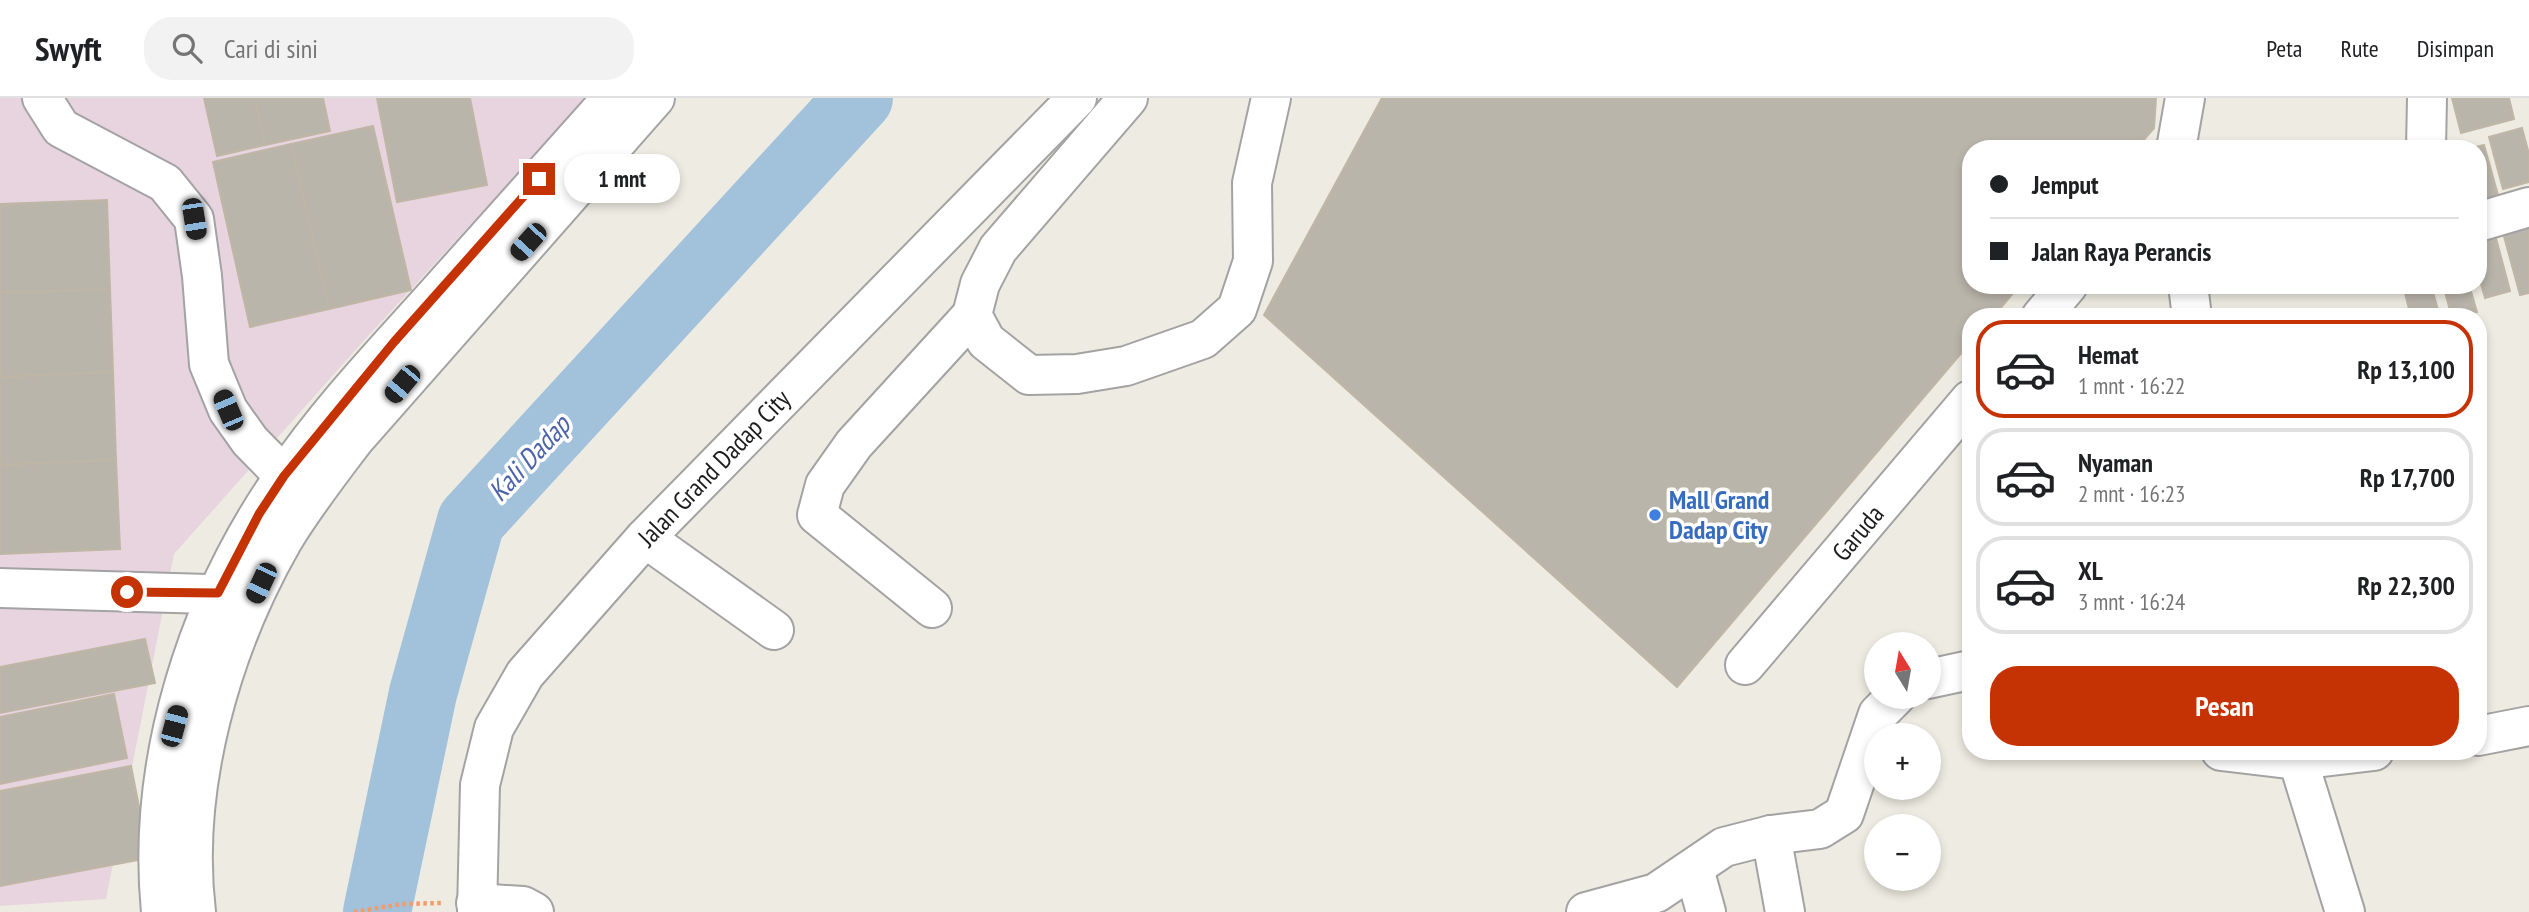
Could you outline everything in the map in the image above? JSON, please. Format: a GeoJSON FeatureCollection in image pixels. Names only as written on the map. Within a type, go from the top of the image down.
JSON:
{"type":"FeatureCollection","features":[{"type":"Feature","properties":{"kind":"street"},"geometry":{"type":"LineString","coordinates":[[42,98],[61,128],[165,183],[194,219],[209,364],[228,410],[250,441],[296,488]]}},
{"type":"Feature","properties":{"kind":"street"},"geometry":{"type":"LineString","coordinates":[[296,488],[394,342],[612,98]]}},
{"type":"Feature","properties":{"kind":"street"},"geometry":{"type":"LineString","coordinates":[[196,912],[191,858],[201,771],[219,692],[236,595],[259,514],[296,488],[354,440],[655,98]]}},
{"type":"Feature","properties":{"kind":"street","name":"Jalan Grand Dadap City"},"geometry":{"type":"LineString","coordinates":[[477,907],[480,785],[494,728],[525,674],[645,538],[1077,98]]}},
{"type":"Feature","properties":{"kind":"street"},"geometry":{"type":"LineString","coordinates":[[932,608],[817,515],[825,485],[854,444],[972,315],[980,284],[998,248],[1128,98]]}},
{"type":"Feature","properties":{"kind":"street"},"geometry":{"type":"LineString","coordinates":[[972,315],[986,341],[1029,375],[1077,374],[1126,366],[1203,339],[1237,309],[1252,261],[1252,183],[1270,98]]}},
{"type":"Feature","properties":{"kind":"street"},"geometry":{"type":"LineString","coordinates":[[2178,140],[2185,98]]}},
{"type":"Feature","properties":{"kind":"street"},"geometry":{"type":"LineString","coordinates":[[2427,98],[2427,140]]}},
{"type":"Feature","properties":{"kind":"street"},"geometry":{"type":"LineString","coordinates":[[2487,219],[2529,207]]}},
{"type":"Feature","properties":{"kind":"street"},"geometry":{"type":"LineString","coordinates":[[2049,308],[2060,294]]}},
{"type":"Feature","properties":{"kind":"street","name":"Garuda"},"geometry":{"type":"LineString","coordinates":[[1745,665],[1962,409]]}},
{"type":"Feature","properties":{"kind":"street"},"geometry":{"type":"LineString","coordinates":[[645,538],[774,630]]}},
{"type":"Feature","properties":{"kind":"street"},"geometry":{"type":"LineString","coordinates":[[0,588],[236,595]]}},
{"type":"Feature","properties":{"kind":"street"},"geometry":{"type":"LineString","coordinates":[[162,912],[157,853],[165,775],[174,726],[187,681],[236,595]]}},
{"type":"Feature","properties":{"kind":"street"},"geometry":{"type":"LineString","coordinates":[[1941,676],[1962,672]]}},
{"type":"Feature","properties":{"kind":"street"},"geometry":{"type":"LineString","coordinates":[[1586,912],[1656,893],[1724,847],[1771,835],[1820,829],[1844,814],[1878,714],[1883,709]]}},
{"type":"Feature","properties":{"kind":"street"},"geometry":{"type":"LineString","coordinates":[[2487,734],[2529,726]]}},
{"type":"Feature","properties":{"kind":"street"},"geometry":{"type":"LineString","coordinates":[[2298,760],[2345,912]]}},
{"type":"Feature","properties":{"kind":"street"},"geometry":{"type":"LineString","coordinates":[[1771,835],[1785,912]]}},
{"type":"Feature","properties":{"kind":"street"},"geometry":{"type":"LineString","coordinates":[[1693,869],[1706,912]]}},
{"type":"Feature","properties":{"kind":"street"},"geometry":{"type":"LineString","coordinates":[[477,907],[523,906],[534,912]]}},
{"type":"Feature","properties":{"kind":"path"},"geometry":{"type":"LineString","coordinates":[[354,912],[402,904]]}},
{"type":"Feature","properties":{"kind":"shaded area"},"geometry":{"type":"Polygon","coordinates":[[[0,98],[587,98],[360,345],[174,554],[106,899],[0,906],[0,98]]]}},
{"type":"Feature","properties":{"kind":"building"},"geometry":{"type":"Polygon","coordinates":[[[204,98],[255,98],[265,145],[217,156],[204,98]]]}},
{"type":"Feature","properties":{"kind":"building"},"geometry":{"type":"Polygon","coordinates":[[[255,98],[323,98],[330,131],[265,145],[255,98]]]}},
{"type":"Feature","properties":{"kind":"building"},"geometry":{"type":"Polygon","coordinates":[[[377,98],[470,98],[487,185],[397,202],[377,98]]]}},
{"type":"Feature","properties":{"kind":"building","name":"Mall Grand Dadap City"},"geometry":{"type":"Polygon","coordinates":[[[1382,98],[2156,98],[2154,128],[2144,140],[1962,140],[1962,294],[2012,294],[2001,308],[1962,308],[1962,352],[1677,687],[1264,315],[1382,98]]]}},
{"type":"Feature","properties":{"kind":"building"},"geometry":{"type":"Polygon","coordinates":[[[2452,98],[2509,98],[2514,119],[2461,133],[2452,98]]]}},
{"type":"Feature","properties":{"kind":"building"},"geometry":{"type":"Polygon","coordinates":[[[373,126],[411,290],[329,309],[291,144],[373,126]]]}},
{"type":"Feature","properties":{"kind":"building"},"geometry":{"type":"Polygon","coordinates":[[[2522,128],[2529,154],[2529,182],[2503,189],[2489,137],[2522,128]]]}},
{"type":"Feature","properties":{"kind":"building"},"geometry":{"type":"Polygon","coordinates":[[[291,144],[329,309],[250,327],[213,162],[291,144]]]}},
{"type":"Feature","properties":{"kind":"building"},"geometry":{"type":"Polygon","coordinates":[[[2487,156],[2498,195],[2487,198],[2487,156]]]}},
{"type":"Feature","properties":{"kind":"building"},"geometry":{"type":"Polygon","coordinates":[[[107,200],[110,289],[0,293],[0,204],[107,200]]]}},
{"type":"Feature","properties":{"kind":"building"},"geometry":{"type":"Polygon","coordinates":[[[2529,222],[2529,293],[2520,295],[2502,229],[2529,222]]]}},
{"type":"Feature","properties":{"kind":"building"},"geometry":{"type":"Polygon","coordinates":[[[2496,238],[2510,291],[2485,298],[2484,294],[2487,294],[2487,240],[2496,238]]]}},
{"type":"Feature","properties":{"kind":"building"},"geometry":{"type":"Polygon","coordinates":[[[110,289],[113,372],[0,377],[0,293],[110,289]]]}},
{"type":"Feature","properties":{"kind":"building"},"geometry":{"type":"Polygon","coordinates":[[[2405,294],[2434,294],[2437,308],[2409,308],[2405,294]]]}},
{"type":"Feature","properties":{"kind":"building"},"geometry":{"type":"Polygon","coordinates":[[[2446,294],[2472,294],[2476,308],[2449,308],[2446,294]]]}},
{"type":"Feature","properties":{"kind":"building"},"geometry":{"type":"Polygon","coordinates":[[[113,372],[116,460],[0,465],[0,377],[113,372]]]}},
{"type":"Feature","properties":{"kind":"building"},"geometry":{"type":"Polygon","coordinates":[[[116,460],[120,549],[0,554],[0,465],[116,460]]]}},
{"type":"Feature","properties":{"kind":"building"},"geometry":{"type":"Polygon","coordinates":[[[145,639],[155,683],[0,713],[0,667],[145,639]]]}},
{"type":"Feature","properties":{"kind":"building"},"geometry":{"type":"Polygon","coordinates":[[[114,694],[127,758],[0,784],[0,717],[114,694]]]}},
{"type":"Feature","properties":{"kind":"building"},"geometry":{"type":"Polygon","coordinates":[[[131,766],[149,858],[0,886],[0,791],[131,766]]]}},
{"type":"Feature","properties":{"kind":"waterway","name":"Kali Dadap"},"geometry":{"type":"LineString","coordinates":[[377,912],[423,693],[471,521],[859,98]]}},
{"type":"Feature","properties":{"kind":"place","name":"Mall Grand Dadap City"},"geometry":{"type":"Point","coordinates":[1655,515]}},
{"type":"Feature","properties":{"kind":"route"},"geometry":{"type":"LineString","coordinates":[[127,592],[218,593],[259,514],[284,476],[394,342],[539,179]]}}]}
